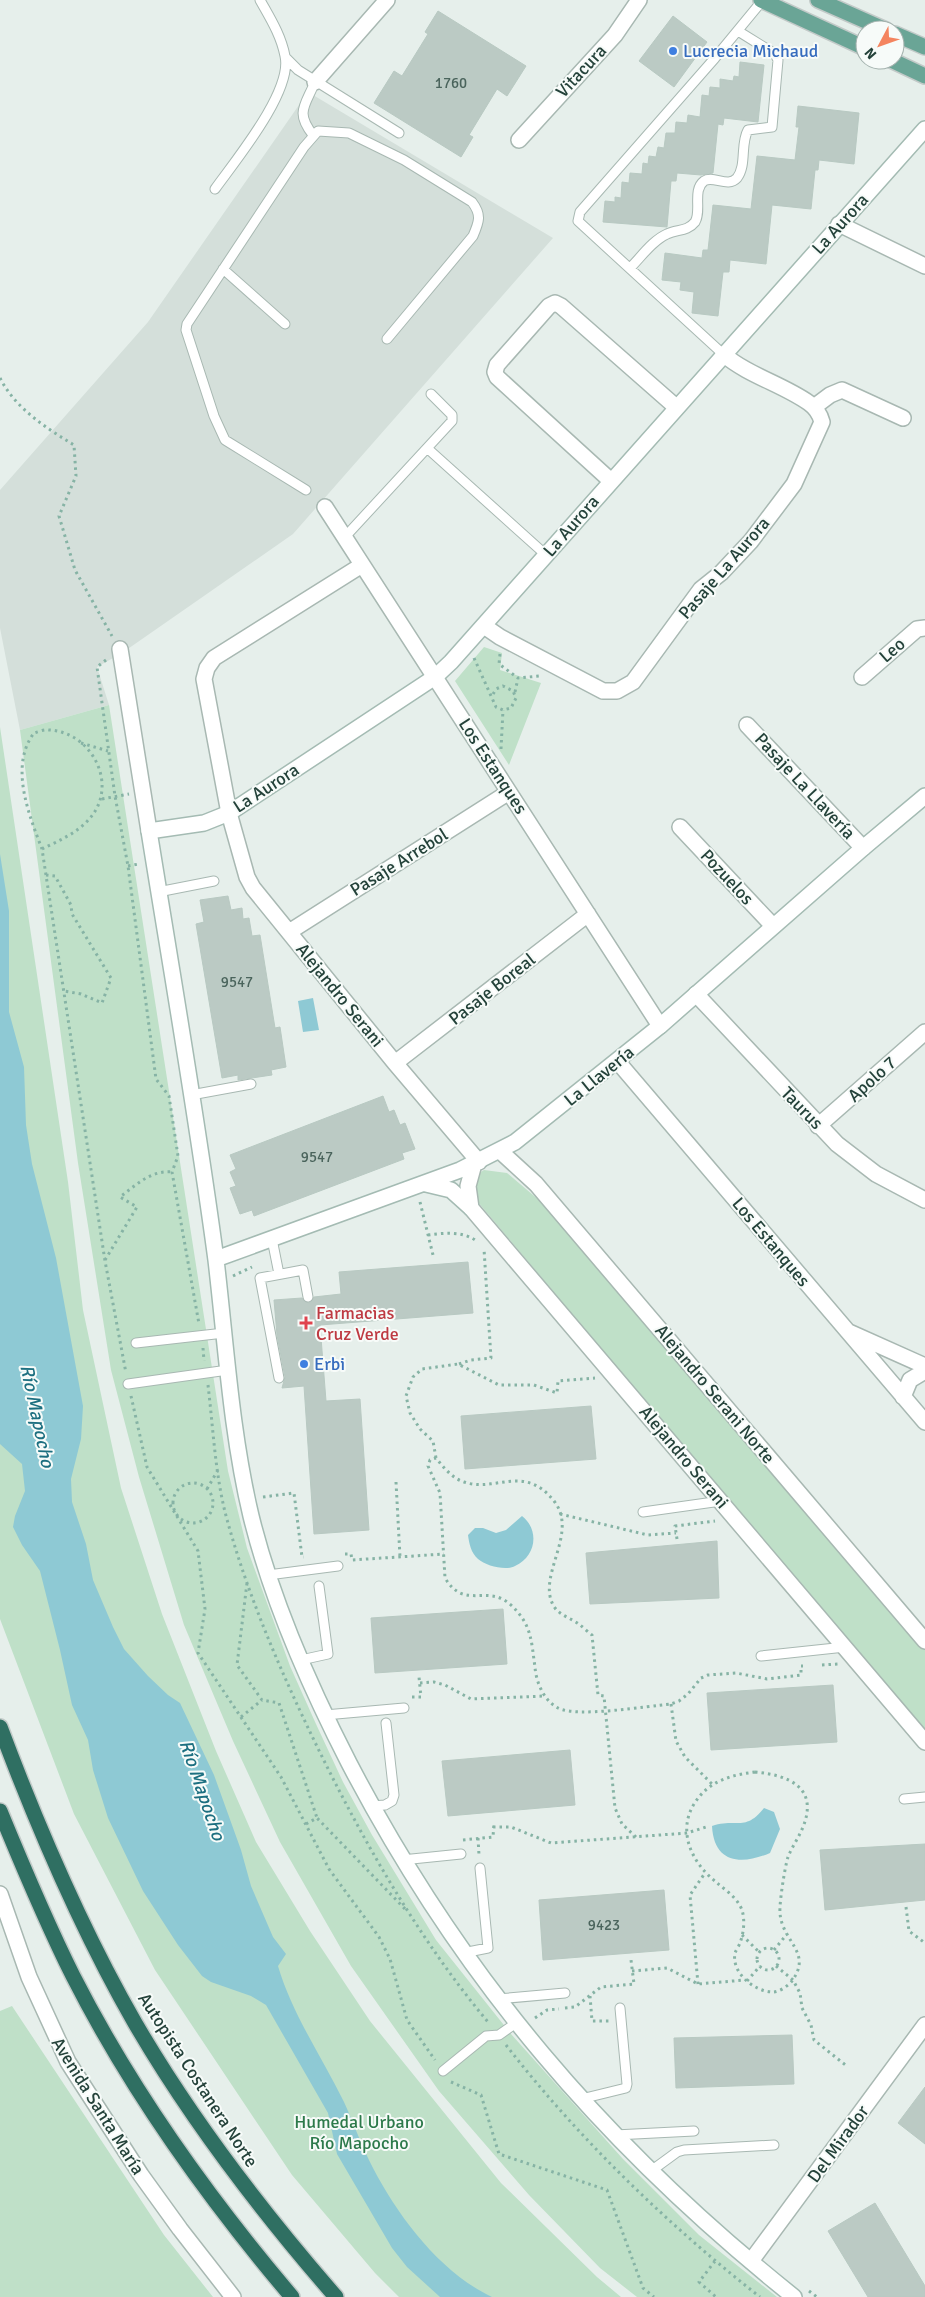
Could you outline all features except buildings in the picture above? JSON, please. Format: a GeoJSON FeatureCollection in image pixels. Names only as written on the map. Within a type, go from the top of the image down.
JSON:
{"type":"FeatureCollection","features":[{"type":"Feature","properties":{"kind":"highway","name":"Autopista Costanera Norte"},"geometry":{"type":"LineString","coordinates":[[0,1727],[66,1888],[135,2023],[202,2126],[238,2176],[336,2297]]}},
{"type":"Feature","properties":{"kind":"highway"},"geometry":{"type":"LineString","coordinates":[[0,1811],[62,1953],[101,2028],[130,2078],[222,2212],[292,2297]]}},
{"type":"Feature","properties":{"kind":"main road"},"geometry":{"type":"LineString","coordinates":[[761,0],[855,43]]}},
{"type":"Feature","properties":{"kind":"main road"},"geometry":{"type":"LineString","coordinates":[[818,0],[863,20]]}},
{"type":"Feature","properties":{"kind":"main road"},"geometry":{"type":"LineString","coordinates":[[905,39],[925,48]]}},
{"type":"Feature","properties":{"kind":"main road"},"geometry":{"type":"LineString","coordinates":[[905,67],[925,76]]}},
{"type":"Feature","properties":{"kind":"street","name":"Vitacura"},"geometry":{"type":"LineString","coordinates":[[519,140],[615,36],[639,0]]}},
{"type":"Feature","properties":{"kind":"street"},"geometry":{"type":"LineString","coordinates":[[316,82],[381,2]]}},
{"type":"Feature","properties":{"kind":"street","name":"La Aurora"},"geometry":{"type":"LineString","coordinates":[[149,831],[204,823],[229,813],[435,677],[484,626],[723,354],[925,129]]}},
{"type":"Feature","properties":{"kind":"street"},"geometry":{"type":"LineString","coordinates":[[839,224],[925,266]]}},
{"type":"Feature","properties":{"kind":"street"},"geometry":{"type":"LineString","coordinates":[[611,481],[497,377],[495,372],[497,365],[542,313],[555,303],[561,306],[676,407]]}},
{"type":"Feature","properties":{"kind":"street"},"geometry":{"type":"LineString","coordinates":[[723,354],[736,365],[810,403],[814,408],[830,395],[842,390],[903,418]]}},
{"type":"Feature","properties":{"kind":"street","name":"Pasaje La Aurora"},"geometry":{"type":"LineString","coordinates":[[484,626],[500,637],[603,690],[616,691],[633,682],[701,589],[721,574],[751,541],[794,484],[822,422],[820,414],[814,408]]}},
{"type":"Feature","properties":{"kind":"street","name":"Los Estanques"},"geometry":{"type":"LineString","coordinates":[[325,507],[660,1026]]}},
{"type":"Feature","properties":{"kind":"street","name":"Alejandro Serani"},"geometry":{"type":"LineString","coordinates":[[362,565],[214,658],[207,668],[204,679],[229,813],[247,877],[253,888],[477,1163]]}},
{"type":"Feature","properties":{"kind":"street","name":"Leo"},"geometry":{"type":"LineString","coordinates":[[862,677],[917,629],[925,628]]}},
{"type":"Feature","properties":{"kind":"street"},"geometry":{"type":"LineString","coordinates":[[120,649],[216,1259],[241,1465],[250,1513],[268,1575],[301,1660],[325,1714],[402,1860],[463,1953],[497,2000],[524,2022],[580,2099],[615,2135],[651,2171],[794,2297]]}},
{"type":"Feature","properties":{"kind":"street","name":"Pasaje La Llavería"},"geometry":{"type":"LineString","coordinates":[[748,725],[863,848]]}},
{"type":"Feature","properties":{"kind":"street","name":"Pasaje Arrebol"},"geometry":{"type":"LineString","coordinates":[[288,932],[509,792]]}},
{"type":"Feature","properties":{"kind":"street","name":"La Llavería"},"geometry":{"type":"LineString","coordinates":[[216,1259],[420,1185],[477,1163],[500,1151],[536,1127],[618,1062],[925,796]]}},
{"type":"Feature","properties":{"kind":"street","name":"Pozuelos"},"geometry":{"type":"LineString","coordinates":[[680,827],[774,926]]}},
{"type":"Feature","properties":{"kind":"street","name":"Pasaje Boreal"},"geometry":{"type":"LineString","coordinates":[[395,1063],[588,914]]}},
{"type":"Feature","properties":{"kind":"street","name":"Taurus"},"geometry":{"type":"LineString","coordinates":[[696,994],[818,1126],[856,1160],[876,1174],[925,1200]]}},
{"type":"Feature","properties":{"kind":"street","name":"Apolo 7"},"geometry":{"type":"LineString","coordinates":[[818,1126],[925,1032]]}},
{"type":"Feature","properties":{"kind":"street","name":"Los Estanques"},"geometry":{"type":"LineString","coordinates":[[618,1062],[925,1422]]}},
{"type":"Feature","properties":{"kind":"street","name":"Alejandro Serani Norte"},"geometry":{"type":"LineString","coordinates":[[500,1151],[536,1184],[925,1641]]}},
{"type":"Feature","properties":{"kind":"street"},"geometry":{"type":"LineString","coordinates":[[471,1208],[468,1186],[477,1163]]}},
{"type":"Feature","properties":{"kind":"street","name":"Alejandro Serani"},"geometry":{"type":"LineString","coordinates":[[420,1185],[450,1190],[471,1208],[925,1742]]}},
{"type":"Feature","properties":{"kind":"street"},"geometry":{"type":"LineString","coordinates":[[846,1330],[925,1366]]}},
{"type":"Feature","properties":{"kind":"street"},"geometry":{"type":"LineString","coordinates":[[903,1397],[910,1380],[925,1370]]}},
{"type":"Feature","properties":{"kind":"street","name":"Avenida Santa María"},"geometry":{"type":"LineString","coordinates":[[0,1894],[35,1991],[68,2062],[141,2175],[233,2297]]}},
{"type":"Feature","properties":{"kind":"street","name":"Del Mirador"},"geometry":{"type":"LineString","coordinates":[[751,2261],[925,2025]]}},
{"type":"Feature","properties":{"kind":"lane"},"geometry":{"type":"LineString","coordinates":[[260,0],[274,24],[286,58],[298,70],[399,133]]}},
{"type":"Feature","properties":{"kind":"lane"},"geometry":{"type":"LineString","coordinates":[[723,354],[578,221],[580,212],[738,31],[761,0]]}},
{"type":"Feature","properties":{"kind":"lane"},"geometry":{"type":"LineString","coordinates":[[630,268],[668,233],[685,230],[693,225],[697,219],[699,188],[702,182],[706,180],[730,182],[737,178],[741,172],[748,130],[772,127],[778,60],[775,54],[738,31]]}},
{"type":"Feature","properties":{"kind":"lane"},"geometry":{"type":"LineString","coordinates":[[215,189],[263,121],[282,83],[286,58]]}},
{"type":"Feature","properties":{"kind":"lane"},"geometry":{"type":"LineString","coordinates":[[313,135],[304,124],[302,113],[316,82]]}},
{"type":"Feature","properties":{"kind":"lane"},"geometry":{"type":"LineString","coordinates":[[306,490],[226,440],[214,416],[186,330],[186,324],[313,135],[318,132],[332,130],[349,133],[404,160],[472,202],[478,210],[480,219],[473,236],[388,339]]}},
{"type":"Feature","properties":{"kind":"lane"},"geometry":{"type":"LineString","coordinates":[[223,269],[285,324]]}},
{"type":"Feature","properties":{"kind":"lane"},"geometry":{"type":"LineString","coordinates":[[344,538],[453,418],[431,394]]}},
{"type":"Feature","properties":{"kind":"lane"},"geometry":{"type":"LineString","coordinates":[[427,448],[546,555]]}},
{"type":"Feature","properties":{"kind":"lane"},"geometry":{"type":"LineString","coordinates":[[158,892],[214,881]]}},
{"type":"Feature","properties":{"kind":"lane"},"geometry":{"type":"LineString","coordinates":[[190,1095],[251,1084]]}},
{"type":"Feature","properties":{"kind":"lane"},"geometry":{"type":"LineString","coordinates":[[272,1239],[279,1274]]}},
{"type":"Feature","properties":{"kind":"lane"},"geometry":{"type":"LineString","coordinates":[[279,1378],[260,1278],[303,1270],[308,1297]]}},
{"type":"Feature","properties":{"kind":"lane"},"geometry":{"type":"LineString","coordinates":[[136,1343],[224,1333]]}},
{"type":"Feature","properties":{"kind":"lane"},"geometry":{"type":"LineString","coordinates":[[128,1384],[228,1370]]}},
{"type":"Feature","properties":{"kind":"lane"},"geometry":{"type":"LineString","coordinates":[[643,1512],[721,1501]]}},
{"type":"Feature","properties":{"kind":"lane"},"geometry":{"type":"LineString","coordinates":[[268,1575],[338,1566]]}},
{"type":"Feature","properties":{"kind":"lane"},"geometry":{"type":"LineString","coordinates":[[301,1660],[328,1654],[319,1586]]}},
{"type":"Feature","properties":{"kind":"lane"},"geometry":{"type":"LineString","coordinates":[[760,1656],[845,1647]]}},
{"type":"Feature","properties":{"kind":"lane"},"geometry":{"type":"LineString","coordinates":[[325,1714],[404,1708]]}},
{"type":"Feature","properties":{"kind":"lane"},"geometry":{"type":"LineString","coordinates":[[372,1806],[385,1805],[392,1801],[394,1795],[386,1723]]}},
{"type":"Feature","properties":{"kind":"lane"},"geometry":{"type":"LineString","coordinates":[[904,1799],[925,1797]]}},
{"type":"Feature","properties":{"kind":"lane"},"geometry":{"type":"LineString","coordinates":[[402,1860],[461,1854]]}},
{"type":"Feature","properties":{"kind":"lane"},"geometry":{"type":"LineString","coordinates":[[463,1953],[488,1948],[480,1868]]}},
{"type":"Feature","properties":{"kind":"lane"},"geometry":{"type":"LineString","coordinates":[[497,2000],[565,1993]]}},
{"type":"Feature","properties":{"kind":"lane"},"geometry":{"type":"LineString","coordinates":[[580,2099],[626,2088],[620,2008]]}},
{"type":"Feature","properties":{"kind":"lane"},"geometry":{"type":"LineString","coordinates":[[443,2071],[486,2036],[499,2036],[524,2022]]}},
{"type":"Feature","properties":{"kind":"lane"},"geometry":{"type":"LineString","coordinates":[[615,2135],[694,2131]]}},
{"type":"Feature","properties":{"kind":"lane"},"geometry":{"type":"LineString","coordinates":[[651,2171],[677,2152],[684,2150],[774,2145]]}},
{"type":"Feature","properties":{"kind":"path"},"geometry":{"type":"LineString","coordinates":[[0,378],[8,393],[45,427],[74,445],[76,476],[59,516],[75,570],[120,649],[97,667],[108,752],[128,866]]}},
{"type":"Feature","properties":{"kind":"path"},"geometry":{"type":"LineString","coordinates":[[500,647],[499,664],[518,678],[514,693]]}},
{"type":"Feature","properties":{"kind":"path"},"geometry":{"type":"LineString","coordinates":[[474,656],[482,679],[496,707],[504,710],[514,705],[516,698],[510,688],[503,686],[496,689],[492,696]]}},
{"type":"Feature","properties":{"kind":"path"},"geometry":{"type":"LineString","coordinates":[[495,771],[500,758],[504,710]]}},
{"type":"Feature","properties":{"kind":"path"},"geometry":{"type":"LineString","coordinates":[[49,730],[74,737],[80,743],[95,758],[101,772],[102,799],[90,818],[71,835],[42,849],[28,813],[22,770],[27,742],[34,733],[49,730]]}},
{"type":"Feature","properties":{"kind":"path"},"geometry":{"type":"LineString","coordinates":[[80,743],[108,752]]}},
{"type":"Feature","properties":{"kind":"path"},"geometry":{"type":"LineString","coordinates":[[102,799],[143,792]]}},
{"type":"Feature","properties":{"kind":"path"},"geometry":{"type":"LineString","coordinates":[[46,876],[55,876],[71,905],[72,914],[111,978],[102,1003],[81,994],[64,991]]}},
{"type":"Feature","properties":{"kind":"path"},"geometry":{"type":"LineString","coordinates":[[105,1260],[137,1208],[120,1197],[144,1178],[161,1171],[172,1172]]}},
{"type":"Feature","properties":{"kind":"path"},"geometry":{"type":"LineString","coordinates":[[420,1185],[433,1255]]}},
{"type":"Feature","properties":{"kind":"path"},"geometry":{"type":"LineString","coordinates":[[428,1235],[442,1233],[468,1235],[476,1241]]}},
{"type":"Feature","properties":{"kind":"path"},"geometry":{"type":"LineString","coordinates":[[484,1246],[491,1358],[422,1369],[413,1377],[406,1396],[410,1413],[420,1429],[433,1440],[436,1458],[450,1474],[465,1483],[485,1484],[513,1480],[527,1482],[541,1488],[553,1500],[560,1514],[562,1526],[560,1545],[551,1575],[550,1593],[554,1607],[581,1625],[592,1635],[598,1695],[604,1696],[606,1710],[614,1808],[622,1824],[636,1837]]}},
{"type":"Feature","properties":{"kind":"path"},"geometry":{"type":"LineString","coordinates":[[458,1364],[499,1385],[534,1385],[557,1393],[558,1381],[592,1379],[612,1372]]}},
{"type":"Feature","properties":{"kind":"path"},"geometry":{"type":"LineString","coordinates":[[436,1458],[430,1460],[428,1466],[440,1493],[446,1578],[452,1589],[462,1595],[492,1595],[510,1604],[526,1622],[533,1639],[538,1684],[544,1696],[560,1710],[606,1710],[671,1704],[688,1694],[701,1678],[708,1675],[736,1672],[767,1679],[801,1675],[801,1666],[809,1665]]}},
{"type":"Feature","properties":{"kind":"path"},"geometry":{"type":"LineString","coordinates":[[207,1489],[218,1469]]}},
{"type":"Feature","properties":{"kind":"path"},"geometry":{"type":"LineString","coordinates":[[396,1482],[400,1556]]}},
{"type":"Feature","properties":{"kind":"path"},"geometry":{"type":"LineString","coordinates":[[196,1483],[207,1489],[213,1500],[213,1507],[206,1518],[194,1523],[188,1522],[176,1515],[174,1502],[178,1490],[189,1484],[196,1483]]}},
{"type":"Feature","properties":{"kind":"path"},"geometry":{"type":"LineString","coordinates":[[259,1497],[294,1492],[302,1557],[312,1556]]}},
{"type":"Feature","properties":{"kind":"path"},"geometry":{"type":"LineString","coordinates":[[560,1514],[648,1536],[676,1533]]}},
{"type":"Feature","properties":{"kind":"path"},"geometry":{"type":"LineString","coordinates":[[676,1539],[675,1526],[715,1521],[734,1516]]}},
{"type":"Feature","properties":{"kind":"path"},"geometry":{"type":"LineString","coordinates":[[341,1554],[351,1554],[352,1560],[444,1554]]}},
{"type":"Feature","properties":{"kind":"path"},"geometry":{"type":"LineString","coordinates":[[247,1581],[236,1665],[262,1700],[279,1703],[317,1818],[412,1916]]}},
{"type":"Feature","properties":{"kind":"path"},"geometry":{"type":"LineString","coordinates":[[818,1665],[856,1660]]}},
{"type":"Feature","properties":{"kind":"path"},"geometry":{"type":"LineString","coordinates":[[420,1683],[434,1682],[445,1685],[471,1699],[544,1696]]}},
{"type":"Feature","properties":{"kind":"path"},"geometry":{"type":"LineString","coordinates":[[241,1717],[262,1700]]}},
{"type":"Feature","properties":{"kind":"path"},"geometry":{"type":"LineString","coordinates":[[671,1704],[676,1741],[685,1757],[713,1785]]}},
{"type":"Feature","properties":{"kind":"path"},"geometry":{"type":"LineString","coordinates":[[755,1772],[774,1774],[790,1780],[800,1787],[806,1799],[808,1811],[804,1826],[787,1858],[779,1913],[800,1961],[798,1973],[789,1986],[774,1992],[760,1989],[746,1981],[736,1963],[735,1953],[742,1936],[744,1924],[742,1910],[736,1900],[705,1873],[687,1841],[686,1824],[690,1811],[698,1798],[713,1785],[725,1778],[740,1774],[755,1772]]}},
{"type":"Feature","properties":{"kind":"path"},"geometry":{"type":"LineString","coordinates":[[306,1824],[317,1818]]}},
{"type":"Feature","properties":{"kind":"path"},"geometry":{"type":"LineString","coordinates":[[493,1827],[510,1827],[551,1844],[687,1833],[706,1827]]}},
{"type":"Feature","properties":{"kind":"path"},"geometry":{"type":"LineString","coordinates":[[698,1984],[690,1895],[705,1873]]}},
{"type":"Feature","properties":{"kind":"path"},"geometry":{"type":"LineString","coordinates":[[906,1907],[909,1931],[925,1943]]}},
{"type":"Feature","properties":{"kind":"path"},"geometry":{"type":"LineString","coordinates":[[774,1950],[787,1934]]}},
{"type":"Feature","properties":{"kind":"path"},"geometry":{"type":"LineString","coordinates":[[742,1936],[759,1952]]}},
{"type":"Feature","properties":{"kind":"path"},"geometry":{"type":"LineString","coordinates":[[774,1950],[767,1948],[759,1952],[757,1960],[760,1966],[766,1970],[776,1966]]}},
{"type":"Feature","properties":{"kind":"path"},"geometry":{"type":"LineString","coordinates":[[774,1950],[778,1959],[776,1966]]}},
{"type":"Feature","properties":{"kind":"path"},"geometry":{"type":"LineString","coordinates":[[524,2022],[547,2010],[575,2007],[601,1987],[634,1984],[631,1960]]}},
{"type":"Feature","properties":{"kind":"path"},"geometry":{"type":"LineString","coordinates":[[632,1971],[666,1968],[698,1984],[746,1981],[760,1966]]}},
{"type":"Feature","properties":{"kind":"path"},"geometry":{"type":"LineString","coordinates":[[776,1966],[792,1980],[800,1993],[802,2008],[811,2025],[814,2040],[848,2067]]}},
{"type":"Feature","properties":{"kind":"path"},"geometry":{"type":"LineString","coordinates":[[590,1996],[592,2021],[621,2020]]}},
{"type":"Feature","properties":{"kind":"path"},"geometry":{"type":"LineString","coordinates":[[715,2261],[699,2282],[716,2297]]}},
{"type":"Feature","properties":{"kind":"shaded area"},"geometry":{"type":"Polygon","coordinates":[[[308,92],[553,238],[293,534],[122,653],[97,667],[109,705],[20,730],[0,628],[0,490],[148,322],[308,92]]]}},
{"type":"Feature","properties":{"kind":"green space"},"geometry":{"type":"Polygon","coordinates":[[[484,647],[502,653],[500,670],[541,683],[509,765],[455,681],[484,647]]]}},
{"type":"Feature","properties":{"kind":"green space"},"geometry":{"type":"Polygon","coordinates":[[[109,705],[228,1471],[247,1548],[290,1666],[343,1782],[372,1835],[436,1940],[511,2034],[623,2159],[699,2235],[777,2297],[637,2297],[600,2268],[529,2195],[439,2091],[351,1966],[280,1842],[233,1741],[184,1625],[139,1477],[111,1370],[78,1163],[20,730],[109,705]]]}},
{"type":"Feature","properties":{"kind":"green space","name":"Humedal Urbano Río Mapocho"},"geometry":{"type":"Polygon","coordinates":[[[0,727],[68,1182],[83,1310],[121,1488],[162,1614],[216,1751],[256,1842],[310,1931],[370,2021],[501,2183],[597,2277],[621,2297],[399,2297],[375,2273],[292,2175],[155,1970],[74,1814],[0,1619],[0,727]]]}},
{"type":"Feature","properties":{"kind":"green space"},"geometry":{"type":"Polygon","coordinates":[[[484,1170],[507,1173],[553,1212],[925,1646],[925,1734],[472,1195],[471,1178],[484,1170]]]}},
{"type":"Feature","properties":{"kind":"green space"},"geometry":{"type":"Polygon","coordinates":[[[12,2006],[164,2235],[213,2297],[0,2297],[0,2011],[12,2006]]]}},
{"type":"Feature","properties":{"kind":"water","name":"Río Mapocho"},"geometry":{"type":"Polygon","coordinates":[[[0,854],[9,911],[9,1012],[24,1067],[26,1125],[32,1164],[56,1258],[83,1406],[81,1439],[71,1479],[72,1502],[86,1544],[93,1580],[124,1649],[148,1676],[168,1695],[180,1703],[214,1775],[241,1850],[251,1886],[273,1937],[286,1954],[278,1966],[291,2001],[344,2102],[383,2187],[423,2242],[439,2259],[473,2287],[492,2297],[440,2297],[407,2267],[392,2248],[337,2154],[328,2113],[266,2005],[251,1996],[211,1982],[202,1976],[178,1945],[143,1891],[108,1818],[93,1770],[88,1740],[72,1705],[40,1571],[22,1545],[13,1527],[15,1516],[25,1491],[22,1464],[0,1444],[0,854]]]}},
{"type":"Feature","properties":{"kind":"water"},"geometry":{"type":"Polygon","coordinates":[[[313,998],[319,1030],[303,1032],[298,1001],[313,998]]]}},
{"type":"Feature","properties":{"kind":"water"},"geometry":{"type":"Polygon","coordinates":[[[522,1516],[531,1528],[533,1543],[531,1550],[522,1562],[515,1566],[501,1568],[486,1564],[476,1557],[471,1548],[468,1535],[475,1528],[483,1528],[496,1533],[506,1530],[522,1516]]]}},
{"type":"Feature","properties":{"kind":"water"},"geometry":{"type":"Polygon","coordinates":[[[764,1808],[774,1812],[780,1829],[770,1853],[760,1857],[740,1860],[731,1858],[718,1848],[712,1826],[746,1822],[764,1808]]]}},
{"type":"Feature","properties":{"kind":"place","name":"Lucrecia Michaud"},"geometry":{"type":"Point","coordinates":[673,51]}},
{"type":"Feature","properties":{"kind":"place","name":"Farmacias Cruz Verde"},"geometry":{"type":"Point","coordinates":[306,1323]}},
{"type":"Feature","properties":{"kind":"place","name":"Erbi"},"geometry":{"type":"Point","coordinates":[304,1364]}}]}
